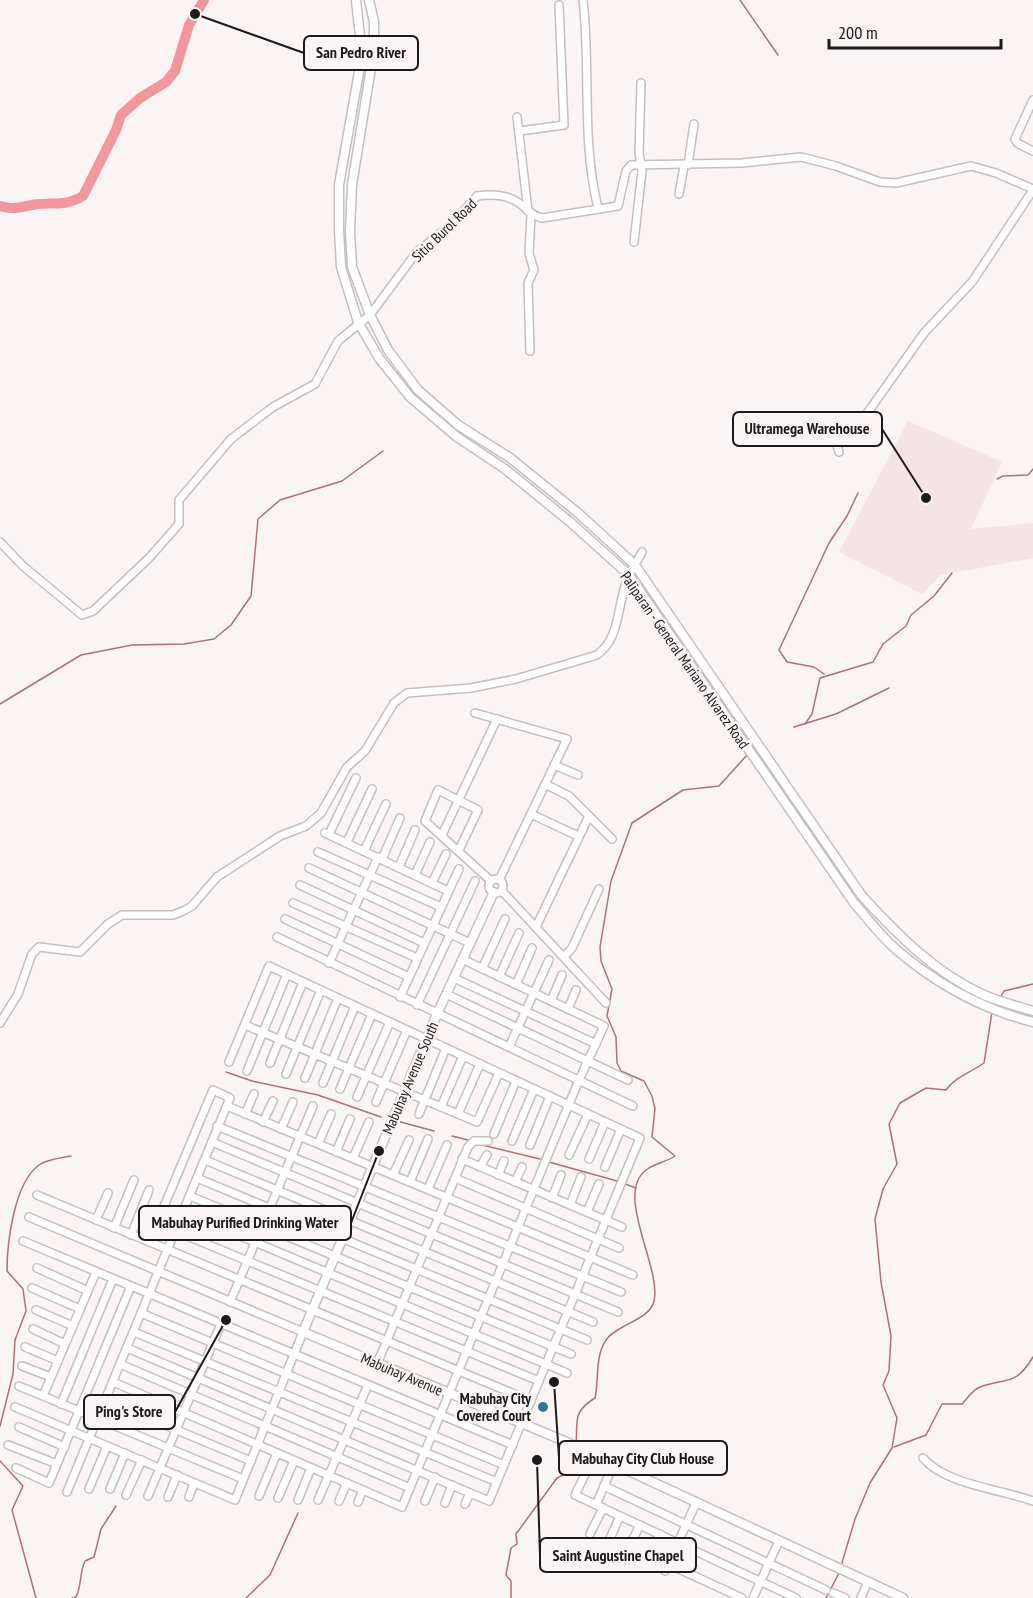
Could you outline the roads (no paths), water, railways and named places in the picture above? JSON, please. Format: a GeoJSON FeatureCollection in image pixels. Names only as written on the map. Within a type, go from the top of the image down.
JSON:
{"type":"FeatureCollection","features":[{"type":"Feature","properties":{"kind":"street","name":"Paliparan - General Mariano Alvarez Road"},"geometry":{"type":"LineString","coordinates":[[356,0],[362,55],[339,185],[341,267],[358,322],[379,358],[410,397],[457,437],[514,476],[629,575],[854,903],[896,950],[946,987],[979,1004],[1031,1022]]}},
{"type":"Feature","properties":{"kind":"street","name":"Paliparan - General Mariano Alvarez Road"},"geometry":{"type":"LineString","coordinates":[[369,0],[374,22],[374,49],[351,186],[350,231],[352,267],[370,315],[388,350],[418,390],[458,425],[509,457],[577,512],[635,565],[862,896],[904,942],[952,978],[985,996],[1033,1011]]}},
{"type":"Feature","properties":{"kind":"street"},"geometry":{"type":"LineString","coordinates":[[583,0],[588,68],[587,156],[598,208]]}},
{"type":"Feature","properties":{"kind":"street"},"geometry":{"type":"LineString","coordinates":[[520,131],[562,126],[565,123],[559,5]]}},
{"type":"Feature","properties":{"kind":"street"},"geometry":{"type":"LineString","coordinates":[[634,242],[642,171],[640,164],[641,83]]}},
{"type":"Feature","properties":{"kind":"street"},"geometry":{"type":"LineString","coordinates":[[1033,100],[1015,138],[1017,143],[1033,151]]}},
{"type":"Feature","properties":{"kind":"street"},"geometry":{"type":"LineString","coordinates":[[517,117],[529,213],[529,253],[534,270],[528,283],[531,351]]}},
{"type":"Feature","properties":{"kind":"street"},"geometry":{"type":"LineString","coordinates":[[679,194],[694,124]]}},
{"type":"Feature","properties":{"kind":"street"},"geometry":{"type":"LineString","coordinates":[[529,213],[542,218],[618,206],[626,171],[631,165],[640,164],[686,166],[801,157],[836,166],[880,182],[896,183],[971,166],[996,172],[1033,189],[984,267],[924,333],[856,429],[837,446],[839,452]]}},
{"type":"Feature","properties":{"kind":"street","name":"Sitio Burol Road"},"geometry":{"type":"LineString","coordinates":[[0,542],[69,605],[82,615],[87,615],[149,558],[179,524],[179,500],[231,439],[286,399],[315,384],[338,341],[358,322],[370,315],[416,253],[452,224],[477,196],[506,197],[519,203],[529,213]]}},
{"type":"Feature","properties":{"kind":"street"},"geometry":{"type":"LineString","coordinates":[[0,1023],[18,994],[32,954],[39,947],[80,952],[108,924],[122,915],[173,915],[183,912],[192,906],[217,877],[280,837],[306,826],[321,813],[347,767],[365,751],[394,703],[407,693],[471,688],[516,679],[597,656],[605,650],[614,632],[629,575],[642,552]]}},
{"type":"Feature","properties":{"kind":"street"},"geometry":{"type":"LineString","coordinates":[[475,713],[567,739],[531,814],[489,887],[498,892],[536,927],[606,1003]]}},
{"type":"Feature","properties":{"kind":"street"},"geometry":{"type":"LineString","coordinates":[[442,835],[497,719]]}},
{"type":"Feature","properties":{"kind":"street"},"geometry":{"type":"LineString","coordinates":[[554,765],[578,775]]}},
{"type":"Feature","properties":{"kind":"street"},"geometry":{"type":"LineString","coordinates":[[356,778],[327,833],[448,891]]}},
{"type":"Feature","properties":{"kind":"street"},"geometry":{"type":"LineString","coordinates":[[545,784],[569,796],[612,839]]}},
{"type":"Feature","properties":{"kind":"street"},"geometry":{"type":"LineString","coordinates":[[347,842],[372,789]]}},
{"type":"Feature","properties":{"kind":"street"},"geometry":{"type":"LineString","coordinates":[[459,850],[478,810],[438,790],[425,821],[459,850],[495,880],[503,885],[498,892]]}},
{"type":"Feature","properties":{"kind":"street"},"geometry":{"type":"LineString","coordinates":[[364,851],[386,804]]}},
{"type":"Feature","properties":{"kind":"street"},"geometry":{"type":"LineString","coordinates":[[531,814],[578,836]]}},
{"type":"Feature","properties":{"kind":"street"},"geometry":{"type":"LineString","coordinates":[[536,927],[589,816]]}},
{"type":"Feature","properties":{"kind":"street"},"geometry":{"type":"LineString","coordinates":[[329,963],[369,876],[400,818]]}},
{"type":"Feature","properties":{"kind":"street"},"geometry":{"type":"LineString","coordinates":[[399,867],[415,830]]}},
{"type":"Feature","properties":{"kind":"street"},"geometry":{"type":"LineString","coordinates":[[415,875],[430,842]]}},
{"type":"Feature","properties":{"kind":"street"},"geometry":{"type":"LineString","coordinates":[[318,852],[441,907]]}},
{"type":"Feature","properties":{"kind":"street"},"geometry":{"type":"LineString","coordinates":[[432,883],[446,854]]}},
{"type":"Feature","properties":{"kind":"street"},"geometry":{"type":"LineString","coordinates":[[309,868],[470,943]]}},
{"type":"Feature","properties":{"kind":"street"},"geometry":{"type":"LineString","coordinates":[[400,997],[459,869]]}},
{"type":"Feature","properties":{"kind":"street"},"geometry":{"type":"LineString","coordinates":[[417,1005],[475,881]]}},
{"type":"Feature","properties":{"kind":"street"},"geometry":{"type":"LineString","coordinates":[[300,885],[424,943]]}},
{"type":"Feature","properties":{"kind":"street"},"geometry":{"type":"LineString","coordinates":[[564,957],[572,948],[598,889]]}},
{"type":"Feature","properties":{"kind":"street","name":"Mabuhay Avenue South"},"geometry":{"type":"LineString","coordinates":[[303,1332],[437,1014],[470,943],[498,892]]}},
{"type":"Feature","properties":{"kind":"street"},"geometry":{"type":"LineString","coordinates":[[293,903],[417,958]]}},
{"type":"Feature","properties":{"kind":"street"},"geometry":{"type":"LineString","coordinates":[[482,969],[505,918]]}},
{"type":"Feature","properties":{"kind":"street"},"geometry":{"type":"LineString","coordinates":[[285,919],[409,977]]}},
{"type":"Feature","properties":{"kind":"street"},"geometry":{"type":"LineString","coordinates":[[500,977],[519,933]]}},
{"type":"Feature","properties":{"kind":"street"},"geometry":{"type":"LineString","coordinates":[[277,937],[633,1106]]}},
{"type":"Feature","properties":{"kind":"street"},"geometry":{"type":"LineString","coordinates":[[516,985],[532,948]]}},
{"type":"Feature","properties":{"kind":"street"},"geometry":{"type":"LineString","coordinates":[[113,1382],[402,1507],[579,1080],[604,1026],[462,959]]}},
{"type":"Feature","properties":{"kind":"street"},"geometry":{"type":"LineString","coordinates":[[509,1047],[549,960]]}},
{"type":"Feature","properties":{"kind":"street"},"geometry":{"type":"LineString","coordinates":[[127,1348],[198,1376],[489,1501],[640,1138],[269,966],[230,1062]]}},
{"type":"Feature","properties":{"kind":"street"},"geometry":{"type":"LineString","coordinates":[[247,1071],[287,974]]}},
{"type":"Feature","properties":{"kind":"street"},"geometry":{"type":"LineString","coordinates":[[550,1001],[562,975]]}},
{"type":"Feature","properties":{"kind":"street"},"geometry":{"type":"LineString","coordinates":[[454,978],[596,1044]]}},
{"type":"Feature","properties":{"kind":"street"},"geometry":{"type":"LineString","coordinates":[[270,1063],[303,982]]}},
{"type":"Feature","properties":{"kind":"street"},"geometry":{"type":"LineString","coordinates":[[286,1074],[321,990]]}},
{"type":"Feature","properties":{"kind":"street"},"geometry":{"type":"LineString","coordinates":[[568,1009],[576,990]]}},
{"type":"Feature","properties":{"kind":"street"},"geometry":{"type":"LineString","coordinates":[[446,994],[628,1080]]}},
{"type":"Feature","properties":{"kind":"street"},"geometry":{"type":"LineString","coordinates":[[304,1078],[338,998]]}},
{"type":"Feature","properties":{"kind":"street"},"geometry":{"type":"LineString","coordinates":[[323,1083],[355,1006]]}},
{"type":"Feature","properties":{"kind":"street"},"geometry":{"type":"LineString","coordinates":[[340,1089],[372,1014]]}},
{"type":"Feature","properties":{"kind":"street"},"geometry":{"type":"LineString","coordinates":[[357,1096],[390,1022]]}},
{"type":"Feature","properties":{"kind":"street"},"geometry":{"type":"LineString","coordinates":[[245,1025],[477,1122],[499,1073]]}},
{"type":"Feature","properties":{"kind":"street"},"geometry":{"type":"LineString","coordinates":[[376,1102],[407,1030]]}},
{"type":"Feature","properties":{"kind":"street"},"geometry":{"type":"LineString","coordinates":[[419,1114],[446,1048]]}},
{"type":"Feature","properties":{"kind":"street"},"geometry":{"type":"LineString","coordinates":[[441,1107],[463,1056]]}},
{"type":"Feature","properties":{"kind":"street"},"geometry":{"type":"LineString","coordinates":[[458,1114],[480,1064]]}},
{"type":"Feature","properties":{"kind":"street"},"geometry":{"type":"LineString","coordinates":[[494,1134],[516,1081]]}},
{"type":"Feature","properties":{"kind":"street"},"geometry":{"type":"LineString","coordinates":[[512,1141],[534,1089]]}},
{"type":"Feature","properties":{"kind":"street"},"geometry":{"type":"LineString","coordinates":[[67,1492],[230,1098],[213,1090],[149,1242]]}},
{"type":"Feature","properties":{"kind":"street"},"geometry":{"type":"LineString","coordinates":[[245,1114],[254,1094]]}},
{"type":"Feature","properties":{"kind":"street"},"geometry":{"type":"LineString","coordinates":[[530,1145],[550,1096]]}},
{"type":"Feature","properties":{"kind":"street"},"geometry":{"type":"LineString","coordinates":[[263,1122],[273,1101]]}},
{"type":"Feature","properties":{"kind":"street"},"geometry":{"type":"LineString","coordinates":[[281,1129],[293,1102]]}},
{"type":"Feature","properties":{"kind":"street"},"geometry":{"type":"LineString","coordinates":[[230,1302],[290,1155],[313,1106]]}},
{"type":"Feature","properties":{"kind":"street"},"geometry":{"type":"LineString","coordinates":[[227,1107],[633,1275]]}},
{"type":"Feature","properties":{"kind":"street"},"geometry":{"type":"LineString","coordinates":[[318,1144],[331,1114]]}},
{"type":"Feature","properties":{"kind":"street"},"geometry":{"type":"LineString","coordinates":[[569,1155],[588,1114]]}},
{"type":"Feature","properties":{"kind":"street"},"geometry":{"type":"LineString","coordinates":[[336,1152],[350,1119]]}},
{"type":"Feature","properties":{"kind":"street"},"geometry":{"type":"LineString","coordinates":[[353,1158],[369,1122]]}},
{"type":"Feature","properties":{"kind":"street"},"geometry":{"type":"LineString","coordinates":[[589,1159],[605,1122]]}},
{"type":"Feature","properties":{"kind":"street"},"geometry":{"type":"LineString","coordinates":[[217,1126],[621,1292]]}},
{"type":"Feature","properties":{"kind":"street"},"geometry":{"type":"LineString","coordinates":[[605,1167],[621,1129]]}},
{"type":"Feature","properties":{"kind":"street"},"geometry":{"type":"LineString","coordinates":[[410,1182],[428,1139]]}},
{"type":"Feature","properties":{"kind":"street"},"geometry":{"type":"LineString","coordinates":[[393,1175],[409,1140]]}},
{"type":"Feature","properties":{"kind":"street"},"geometry":{"type":"LineString","coordinates":[[377,1364],[462,1160],[471,1143],[488,1141]]}},
{"type":"Feature","properties":{"kind":"street"},"geometry":{"type":"LineString","coordinates":[[212,1142],[618,1312]]}},
{"type":"Feature","properties":{"kind":"street"},"geometry":{"type":"LineString","coordinates":[[428,1189],[447,1145]]}},
{"type":"Feature","properties":{"kind":"street"},"geometry":{"type":"LineString","coordinates":[[480,1167],[487,1155]]}},
{"type":"Feature","properties":{"kind":"street"},"geometry":{"type":"LineString","coordinates":[[205,1160],[593,1322]]}},
{"type":"Feature","properties":{"kind":"street"},"geometry":{"type":"LineString","coordinates":[[462,1160],[621,1227]]}},
{"type":"Feature","properties":{"kind":"street"},"geometry":{"type":"LineString","coordinates":[[498,1175],[504,1161]]}},
{"type":"Feature","properties":{"kind":"street"},"geometry":{"type":"LineString","coordinates":[[515,1182],[522,1167]]}},
{"type":"Feature","properties":{"kind":"street"},"geometry":{"type":"LineString","coordinates":[[552,1198],[561,1175]]}},
{"type":"Feature","properties":{"kind":"street"},"geometry":{"type":"LineString","coordinates":[[570,1205],[581,1177]]}},
{"type":"Feature","properties":{"kind":"street"},"geometry":{"type":"LineString","coordinates":[[197,1178],[586,1340]]}},
{"type":"Feature","properties":{"kind":"street"},"geometry":{"type":"LineString","coordinates":[[454,1178],[620,1248]]}},
{"type":"Feature","properties":{"kind":"street"},"geometry":{"type":"LineString","coordinates":[[114,1228],[134,1180]]}},
{"type":"Feature","properties":{"kind":"street"},"geometry":{"type":"LineString","coordinates":[[587,1212],[599,1184]]}},
{"type":"Feature","properties":{"kind":"street"},"geometry":{"type":"LineString","coordinates":[[131,1235],[149,1190]]}},
{"type":"Feature","properties":{"kind":"street"},"geometry":{"type":"LineString","coordinates":[[96,1220],[108,1193]]}},
{"type":"Feature","properties":{"kind":"street"},"geometry":{"type":"LineString","coordinates":[[37,1195],[531,1401]]}},
{"type":"Feature","properties":{"kind":"street"},"geometry":{"type":"LineString","coordinates":[[190,1196],[572,1354]]}},
{"type":"Feature","properties":{"kind":"street"},"geometry":{"type":"LineString","coordinates":[[183,1212],[567,1373]]}},
{"type":"Feature","properties":{"kind":"street","name":"Mabuhay Avenue"},"geometry":{"type":"LineString","coordinates":[[29,1217],[562,1440],[903,1598]]}},
{"type":"Feature","properties":{"kind":"street"},"geometry":{"type":"LineString","coordinates":[[175,1231],[539,1381]]}},
{"type":"Feature","properties":{"kind":"street"},"geometry":{"type":"LineString","coordinates":[[23,1241],[513,1445]]}},
{"type":"Feature","properties":{"kind":"street"},"geometry":{"type":"LineString","coordinates":[[37,1268],[88,1291]]}},
{"type":"Feature","properties":{"kind":"street"},"geometry":{"type":"LineString","coordinates":[[43,1396],[96,1272]]}},
{"type":"Feature","properties":{"kind":"street"},"geometry":{"type":"LineString","coordinates":[[61,1404],[113,1279]]}},
{"type":"Feature","properties":{"kind":"street"},"geometry":{"type":"LineString","coordinates":[[16,1468],[49,1483],[131,1286]]}},
{"type":"Feature","properties":{"kind":"street"},"geometry":{"type":"LineString","coordinates":[[32,1288],[80,1309]]}},
{"type":"Feature","properties":{"kind":"street"},"geometry":{"type":"LineString","coordinates":[[36,1310],[73,1326]]}},
{"type":"Feature","properties":{"kind":"street"},"geometry":{"type":"LineString","coordinates":[[141,1313],[504,1465]]}},
{"type":"Feature","properties":{"kind":"street"},"geometry":{"type":"LineString","coordinates":[[148,1496],[221,1324]]}},
{"type":"Feature","properties":{"kind":"street"},"geometry":{"type":"LineString","coordinates":[[33,1329],[65,1344]]}},
{"type":"Feature","properties":{"kind":"street"},"geometry":{"type":"LineString","coordinates":[[134,1332],[497,1482]]}},
{"type":"Feature","properties":{"kind":"street"},"geometry":{"type":"LineString","coordinates":[[15,1407],[235,1500],[303,1332]]}},
{"type":"Feature","properties":{"kind":"street"},"geometry":{"type":"LineString","coordinates":[[25,1347],[58,1361]]}},
{"type":"Feature","properties":{"kind":"street"},"geometry":{"type":"LineString","coordinates":[[120,1364],[410,1488]]}},
{"type":"Feature","properties":{"kind":"street"},"geometry":{"type":"LineString","coordinates":[[22,1366],[51,1377]]}},
{"type":"Feature","properties":{"kind":"street"},"geometry":{"type":"LineString","coordinates":[[318,1500],[368,1385]]}},
{"type":"Feature","properties":{"kind":"street"},"geometry":{"type":"LineString","coordinates":[[19,1386],[243,1479]]}},
{"type":"Feature","properties":{"kind":"street"},"geometry":{"type":"LineString","coordinates":[[105,1400],[251,1461]]}},
{"type":"Feature","properties":{"kind":"street"},"geometry":{"type":"LineString","coordinates":[[19,1426],[65,1447]]}},
{"type":"Feature","properties":{"kind":"street"},"geometry":{"type":"LineString","coordinates":[[8,1444],[57,1464]]}},
{"type":"Feature","properties":{"kind":"street"},"geometry":{"type":"LineString","coordinates":[[89,1489],[107,1446]]}},
{"type":"Feature","properties":{"kind":"street"},"geometry":{"type":"LineString","coordinates":[[110,1489],[125,1453]]}},
{"type":"Feature","properties":{"kind":"street"},"geometry":{"type":"LineString","coordinates":[[259,1496],[277,1453]]}},
{"type":"Feature","properties":{"kind":"street"},"geometry":{"type":"LineString","coordinates":[[594,1456],[575,1495],[796,1598]]}},
{"type":"Feature","properties":{"kind":"street"},"geometry":{"type":"LineString","coordinates":[[923,1458],[935,1468],[967,1482],[1033,1501]]}},
{"type":"Feature","properties":{"kind":"street"},"geometry":{"type":"LineString","coordinates":[[126,1495],[141,1460]]}},
{"type":"Feature","properties":{"kind":"street"},"geometry":{"type":"LineString","coordinates":[[278,1498],[294,1461]]}},
{"type":"Feature","properties":{"kind":"street"},"geometry":{"type":"LineString","coordinates":[[590,1534],[604,1486],[613,1465]]}},
{"type":"Feature","properties":{"kind":"street"},"geometry":{"type":"LineString","coordinates":[[298,1500],[311,1468]]}},
{"type":"Feature","properties":{"kind":"street"},"geometry":{"type":"LineString","coordinates":[[168,1497],[177,1475]]}},
{"type":"Feature","properties":{"kind":"street"},"geometry":{"type":"LineString","coordinates":[[425,1501],[435,1477]]}},
{"type":"Feature","properties":{"kind":"street"},"geometry":{"type":"LineString","coordinates":[[189,1497],[194,1483]]}},
{"type":"Feature","properties":{"kind":"street"},"geometry":{"type":"LineString","coordinates":[[339,1501],[346,1483]]}},
{"type":"Feature","properties":{"kind":"street"},"geometry":{"type":"LineString","coordinates":[[445,1503],[452,1485]]}},
{"type":"Feature","properties":{"kind":"street"},"geometry":{"type":"LineString","coordinates":[[604,1486],[845,1598]]}},
{"type":"Feature","properties":{"kind":"street"},"geometry":{"type":"LineString","coordinates":[[358,1502],[363,1491]]}},
{"type":"Feature","properties":{"kind":"street"},"geometry":{"type":"LineString","coordinates":[[465,1504],[470,1493]]}},
{"type":"Feature","properties":{"kind":"street"},"geometry":{"type":"LineString","coordinates":[[696,1503],[666,1568],[742,1598]]}},
{"type":"Feature","properties":{"kind":"street"},"geometry":{"type":"LineString","coordinates":[[608,1543],[620,1516]]}},
{"type":"Feature","properties":{"kind":"street"},"geometry":{"type":"LineString","coordinates":[[631,1543],[640,1525]]}},
{"type":"Feature","properties":{"kind":"street"},"geometry":{"type":"LineString","coordinates":[[647,1562],[660,1534]]}},
{"type":"Feature","properties":{"kind":"street"},"geometry":{"type":"LineString","coordinates":[[753,1598],[779,1541]]}},
{"type":"Feature","properties":{"kind":"street"},"geometry":{"type":"LineString","coordinates":[[861,1598],[868,1581]]}},
{"type":"Feature","properties":{"kind":"waterway"},"geometry":{"type":"LineString","coordinates":[[0,206],[13,208],[63,203],[83,196],[116,130],[121,115],[140,98],[166,82],[175,71],[189,25],[204,0]]}},
{"type":"Feature","properties":{"kind":"waterway"},"geometry":{"type":"LineString","coordinates":[[740,0],[778,55]]}},
{"type":"Feature","properties":{"kind":"waterway"},"geometry":{"type":"LineString","coordinates":[[0,704],[81,655],[132,645],[184,644],[214,639],[231,625],[251,596],[258,519],[280,500],[342,481],[383,451]]}},
{"type":"Feature","properties":{"kind":"waterway"},"geometry":{"type":"LineString","coordinates":[[997,479],[1003,476],[1028,475],[1033,469]]}},
{"type":"Feature","properties":{"kind":"waterway"},"geometry":{"type":"LineString","coordinates":[[824,674],[814,667],[787,662],[779,650],[829,543],[847,516],[858,493]]}},
{"type":"Feature","properties":{"kind":"waterway"},"geometry":{"type":"LineString","coordinates":[[805,724],[812,714],[820,678],[873,662],[883,644],[906,626],[911,615],[934,596],[952,573]]}},
{"type":"Feature","properties":{"kind":"waterway"},"geometry":{"type":"LineString","coordinates":[[794,727],[836,714],[889,688]]}},
{"type":"Feature","properties":{"kind":"waterway"},"geometry":{"type":"LineString","coordinates":[[576,1444],[579,1413],[595,1398],[600,1353],[606,1340],[646,1313],[654,1301],[655,1287],[652,1270],[637,1213],[635,1196],[637,1181],[649,1168],[675,1156],[652,1137],[655,1109],[652,1096],[644,1081],[621,1071],[617,1063],[616,1037],[607,1016],[612,989],[601,961],[600,947],[611,881],[632,823],[683,790],[719,786],[747,755]]}},
{"type":"Feature","properties":{"kind":"waterway"},"geometry":{"type":"LineString","coordinates":[[1000,998],[1004,991],[1033,984]]}},
{"type":"Feature","properties":{"kind":"waterway"},"geometry":{"type":"LineString","coordinates":[[841,1566],[855,1519],[870,1483],[892,1448],[897,1418],[883,1385],[889,1371],[891,1336],[881,1282],[875,1219],[883,1189],[897,1164],[889,1124],[900,1103],[926,1088],[946,1090],[958,1078],[984,1063],[992,1012]]}},
{"type":"Feature","properties":{"kind":"waterway"},"geometry":{"type":"LineString","coordinates":[[226,1072],[252,1081],[318,1095],[381,1117]]}},
{"type":"Feature","properties":{"kind":"waterway"},"geometry":{"type":"LineString","coordinates":[[397,1121],[434,1131]]}},
{"type":"Feature","properties":{"kind":"waterway"},"geometry":{"type":"LineString","coordinates":[[452,1136],[468,1140]]}},
{"type":"Feature","properties":{"kind":"waterway"},"geometry":{"type":"LineString","coordinates":[[482,1145],[540,1159]]}},
{"type":"Feature","properties":{"kind":"waterway"},"geometry":{"type":"LineString","coordinates":[[0,1426],[13,1374],[15,1340],[26,1311],[23,1289],[7,1271],[8,1245],[14,1214],[23,1185],[30,1174],[46,1161],[71,1156]]}},
{"type":"Feature","properties":{"kind":"waterway"},"geometry":{"type":"LineString","coordinates":[[549,1162],[617,1181]]}},
{"type":"Feature","properties":{"kind":"waterway"},"geometry":{"type":"LineString","coordinates":[[625,1184],[636,1188]]}},
{"type":"Feature","properties":{"kind":"waterway"},"geometry":{"type":"LineString","coordinates":[[894,1447],[926,1435],[942,1404],[962,1404],[977,1388],[1010,1380],[1021,1373],[1033,1357]]}},
{"type":"Feature","properties":{"kind":"waterway"},"geometry":{"type":"LineString","coordinates":[[511,1598],[511,1581],[506,1575],[511,1548],[517,1544],[516,1534],[557,1478],[563,1475],[575,1449]]}},
{"type":"Feature","properties":{"kind":"waterway"},"geometry":{"type":"LineString","coordinates":[[0,1461],[23,1486],[12,1510],[36,1598]]}},
{"type":"Feature","properties":{"kind":"waterway"},"geometry":{"type":"LineString","coordinates":[[72,1598],[78,1593],[85,1561],[94,1557],[101,1529],[116,1506]]}},
{"type":"Feature","properties":{"kind":"waterway"},"geometry":{"type":"LineString","coordinates":[[246,1598],[270,1575],[298,1513]]}},
{"type":"Feature","properties":{"kind":"waterway"},"geometry":{"type":"LineString","coordinates":[[826,1598],[839,1573]]}},
{"type":"Feature","properties":{"kind":"place","name":"San Pedro River"},"geometry":{"type":"Point","coordinates":[195,14]}},
{"type":"Feature","properties":{"kind":"place","name":"Ultramega Warehouse"},"geometry":{"type":"Point","coordinates":[926,498]}},
{"type":"Feature","properties":{"kind":"place","name":"Mabuhay Purified Drinking Water"},"geometry":{"type":"Point","coordinates":[379,1151]}},
{"type":"Feature","properties":{"kind":"place","name":"Ping's Store"},"geometry":{"type":"Point","coordinates":[226,1320]}},
{"type":"Feature","properties":{"kind":"place","name":"Mabuhay City Club House"},"geometry":{"type":"Point","coordinates":[554,1382]}},
{"type":"Feature","properties":{"kind":"place","name":"Mabuhay City Covered Court"},"geometry":{"type":"Point","coordinates":[543,1407]}},
{"type":"Feature","properties":{"kind":"place","name":"Saint Augustine Chapel"},"geometry":{"type":"Point","coordinates":[537,1460]}}]}
